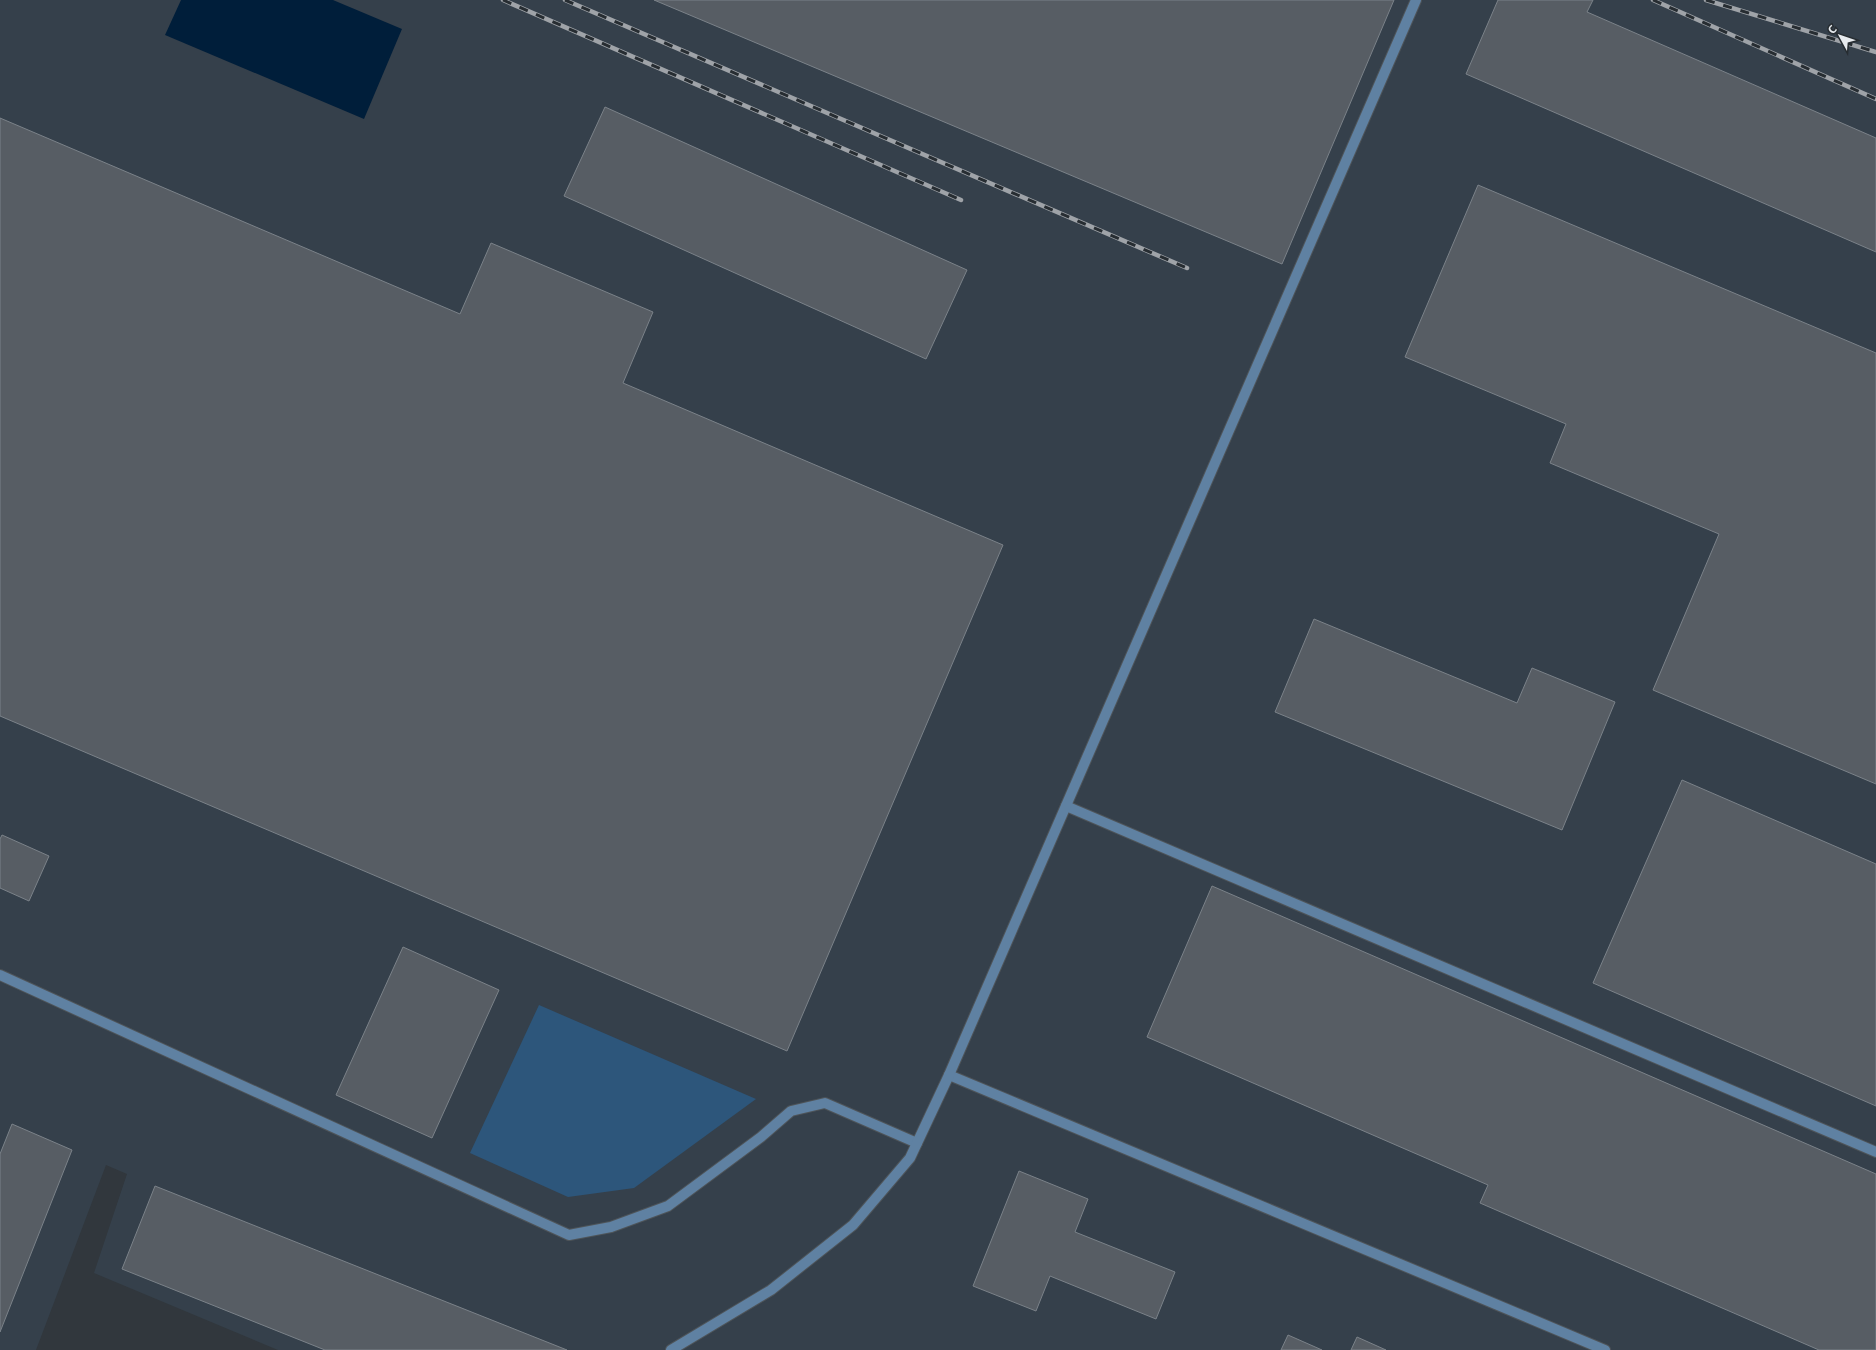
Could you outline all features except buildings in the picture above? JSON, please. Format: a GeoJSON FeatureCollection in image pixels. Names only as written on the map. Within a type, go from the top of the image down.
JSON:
{"type":"FeatureCollection","features":[{"type":"Feature","properties":{"kind":"lane"},"geometry":{"type":"LineString","coordinates":[[671,1350],[771,1290],[853,1225],[910,1158],[949,1075],[1416,0]]}},
{"type":"Feature","properties":{"kind":"lane"},"geometry":{"type":"LineString","coordinates":[[1066,806],[1876,1152]]}},
{"type":"Feature","properties":{"kind":"lane"},"geometry":{"type":"LineString","coordinates":[[0,975],[568,1235],[611,1226],[668,1206],[761,1136],[791,1111],[825,1103],[917,1143]]}},
{"type":"Feature","properties":{"kind":"lane"},"geometry":{"type":"LineString","coordinates":[[949,1075],[1605,1350]]}},
{"type":"Feature","properties":{"kind":"shaded area"},"geometry":{"type":"Polygon","coordinates":[[[0,0],[1876,0],[1876,1350],[278,1350],[94,1273],[127,1174],[106,1165],[36,1350],[0,1350],[0,0]]]}},
{"type":"Feature","properties":{"kind":"shaded area"},"geometry":{"type":"Polygon","coordinates":[[[181,0],[333,0],[402,29],[364,119],[165,35],[181,0]]]}},
{"type":"Feature","properties":{"kind":"shaded area"},"geometry":{"type":"Polygon","coordinates":[[[539,1005],[756,1099],[634,1188],[568,1197],[470,1153],[539,1005]]]}},
{"type":"Feature","properties":{"kind":"railway"},"geometry":{"type":"LineString","coordinates":[[503,0],[961,200]]}},
{"type":"Feature","properties":{"kind":"railway"},"geometry":{"type":"LineString","coordinates":[[565,0],[1187,268]]}},
{"type":"Feature","properties":{"kind":"railway"},"geometry":{"type":"LineString","coordinates":[[1653,0],[1876,99]]}},
{"type":"Feature","properties":{"kind":"railway"},"geometry":{"type":"LineString","coordinates":[[1706,0],[1876,52]]}}]}
